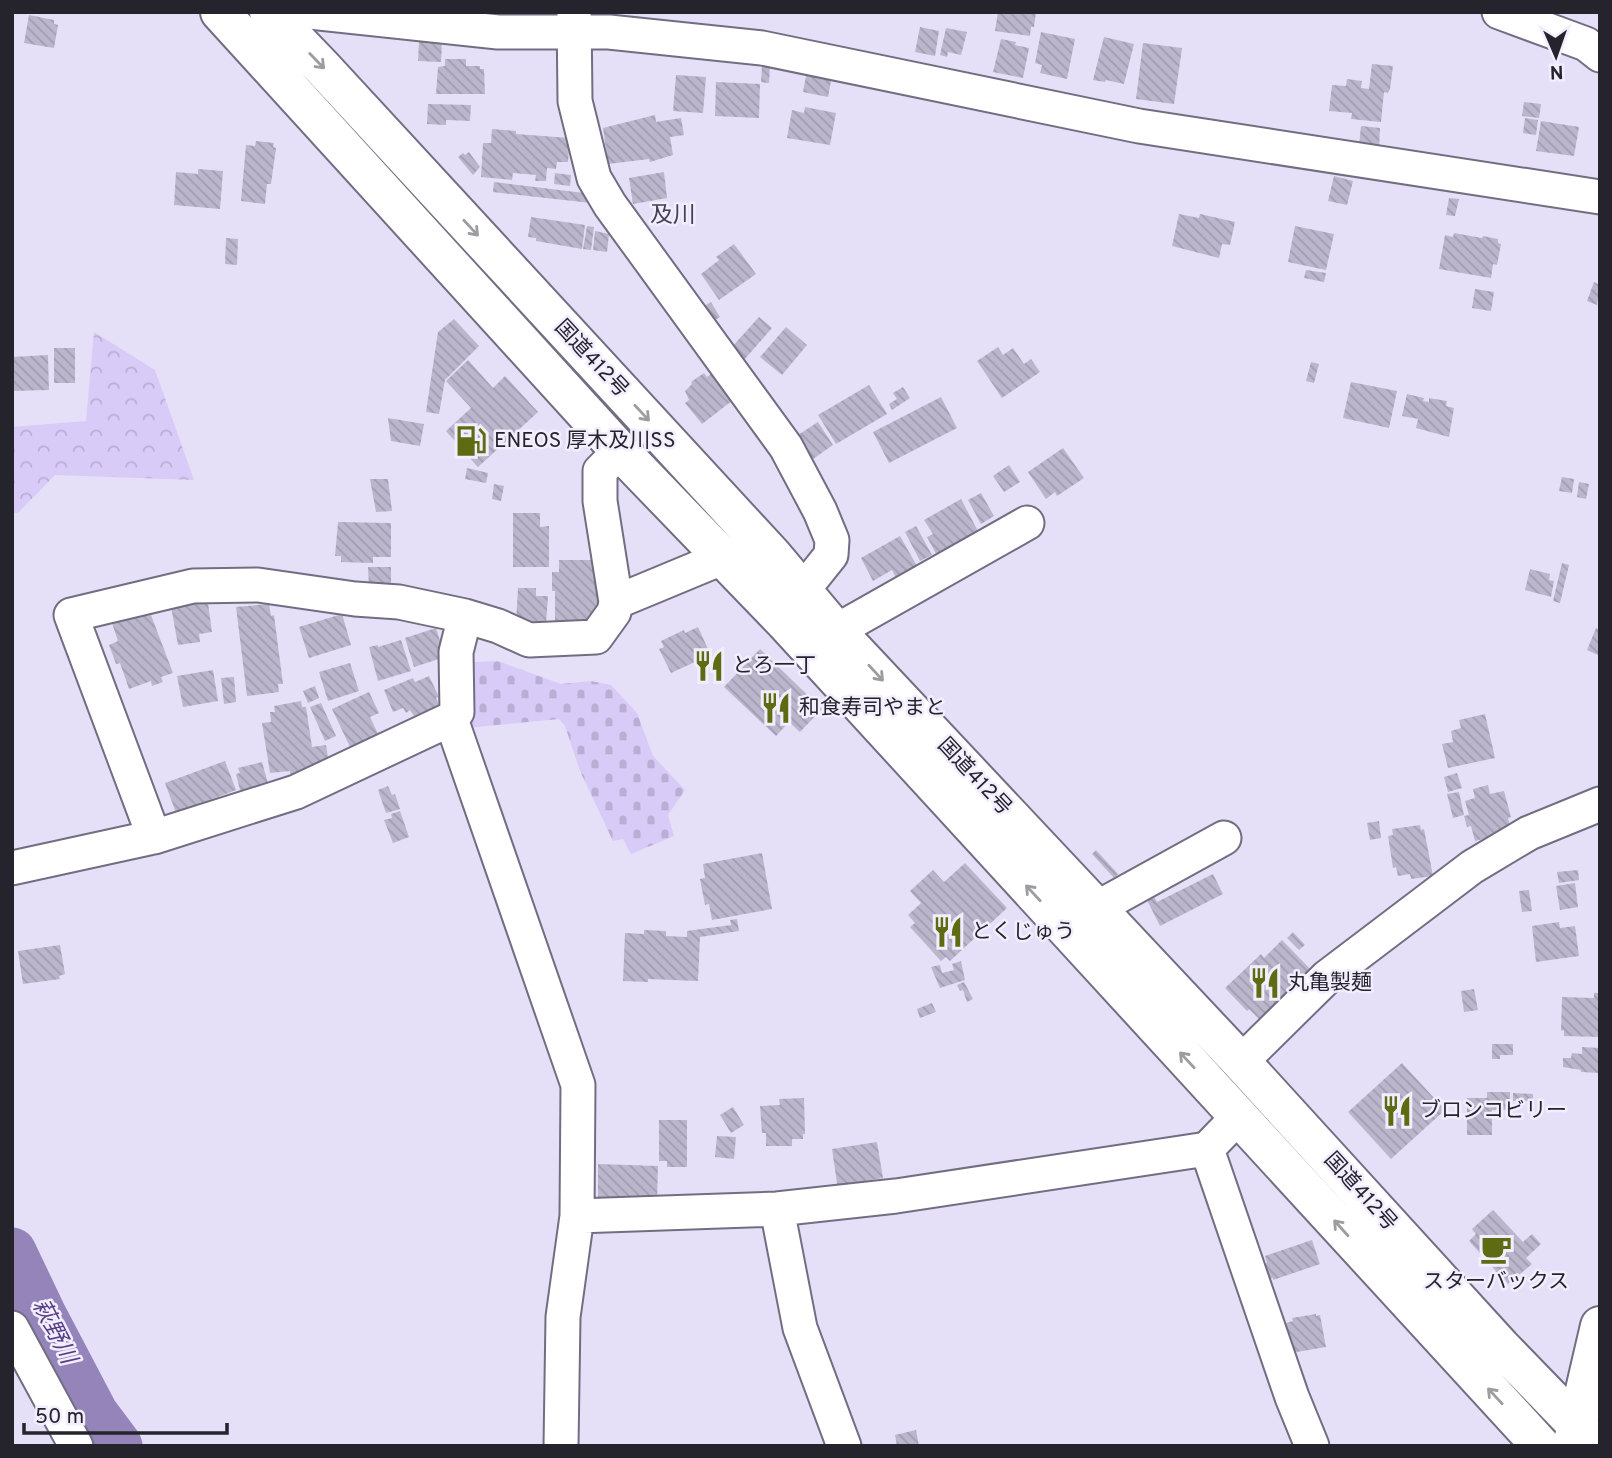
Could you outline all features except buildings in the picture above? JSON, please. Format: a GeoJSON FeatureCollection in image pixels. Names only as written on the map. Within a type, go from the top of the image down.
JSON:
{"type":"FeatureCollection","features":[{"type":"Feature","properties":{"kind":"main road","name":"国道412号"},"geometry":{"type":"LineString","coordinates":[[220,12],[620,450],[785,622],[1541,1446]]}},
{"type":"Feature","properties":{"kind":"main road","name":"国道412号"},"geometry":{"type":"LineString","coordinates":[[269,12],[803,590],[836,631],[1241,1062],[1582,1438]]}},
{"type":"Feature","properties":{"kind":"main road"},"geometry":{"type":"LineString","coordinates":[[1582,1438],[1600,1326]]}},
{"type":"Feature","properties":{"kind":"street"},"geometry":{"type":"LineString","coordinates":[[310,12],[498,32],[574,22],[622,33],[762,48],[1139,126],[1600,197]]}},
{"type":"Feature","properties":{"kind":"street"},"geometry":{"type":"LineString","coordinates":[[1499,12],[1586,44],[1600,55]]}},
{"type":"Feature","properties":{"kind":"street"},"geometry":{"type":"LineString","coordinates":[[574,22],[575,101],[594,178],[610,205],[786,447],[820,510],[832,540],[831,555],[803,590]]}},
{"type":"Feature","properties":{"kind":"street"},"geometry":{"type":"LineString","coordinates":[[154,837],[71,615],[193,586],[258,584],[355,599],[399,602],[465,615],[529,640],[596,637],[614,612],[616,602],[600,501],[600,471],[620,450]]}},
{"type":"Feature","properties":{"kind":"street"},"geometry":{"type":"LineString","coordinates":[[836,631],[1027,523]]}},
{"type":"Feature","properties":{"kind":"street"},"geometry":{"type":"LineString","coordinates":[[616,602],[722,558]]}},
{"type":"Feature","properties":{"kind":"street"},"geometry":{"type":"LineString","coordinates":[[12,868],[154,837],[296,792],[451,719],[457,712],[456,652],[465,615]]}},
{"type":"Feature","properties":{"kind":"street"},"geometry":{"type":"LineString","coordinates":[[451,719],[578,1085],[577,1216],[563,1317],[561,1446]]}},
{"type":"Feature","properties":{"kind":"street"},"geometry":{"type":"LineString","coordinates":[[1241,1062],[1326,977],[1472,867],[1529,833],[1600,804]]}},
{"type":"Feature","properties":{"kind":"street"},"geometry":{"type":"LineString","coordinates":[[1097,908],[1224,838]]}},
{"type":"Feature","properties":{"kind":"street"},"geometry":{"type":"LineString","coordinates":[[577,1216],[777,1209],[896,1196],[1208,1149],[1239,1116]]}},
{"type":"Feature","properties":{"kind":"street"},"geometry":{"type":"LineString","coordinates":[[1208,1149],[1292,1396],[1312,1446]]}},
{"type":"Feature","properties":{"kind":"street"},"geometry":{"type":"LineString","coordinates":[[777,1209],[800,1328],[844,1446]]}},
{"type":"Feature","properties":{"kind":"street"},"geometry":{"type":"LineString","coordinates":[[12,1328],[76,1446]]}},
{"type":"Feature","properties":{"kind":"green space"},"geometry":{"type":"Polygon","coordinates":[[[94,332],[155,370],[194,480],[55,475],[18,513],[12,512],[12,427],[86,421],[94,332]]]}},
{"type":"Feature","properties":{"kind":"green space"},"geometry":{"type":"Polygon","coordinates":[[[498,661],[561,684],[591,681],[611,685],[637,713],[653,756],[685,790],[668,815],[674,836],[631,854],[623,839],[613,841],[580,771],[565,726],[559,719],[466,728],[460,663],[498,661]]]}},
{"type":"Feature","properties":{"kind":"waterway","name":"萩野川"},"geometry":{"type":"LineString","coordinates":[[12,1252],[94,1414],[118,1446]]}},
{"type":"Feature","properties":{"kind":"place","name":"ENEOS 厚木及川SS"},"geometry":{"type":"Point","coordinates":[471,441]}},
{"type":"Feature","properties":{"kind":"place","name":"とろ一丁"},"geometry":{"type":"Point","coordinates":[709,666]}},
{"type":"Feature","properties":{"kind":"place","name":"和食寿司やまと"},"geometry":{"type":"Point","coordinates":[776,708]}},
{"type":"Feature","properties":{"kind":"place","name":"とくじゅう"},"geometry":{"type":"Point","coordinates":[948,932]}},
{"type":"Feature","properties":{"kind":"place","name":"丸亀製麺"},"geometry":{"type":"Point","coordinates":[1265,983]}},
{"type":"Feature","properties":{"kind":"place","name":"ブロンコビリー"},"geometry":{"type":"Point","coordinates":[1397,1111]}},
{"type":"Feature","properties":{"kind":"place","name":"スターバックス"},"geometry":{"type":"Point","coordinates":[1496,1249]}},
{"type":"Feature","properties":{"kind":"district","name":"及川"},"geometry":{"type":"Point","coordinates":[673,216]}}]}
